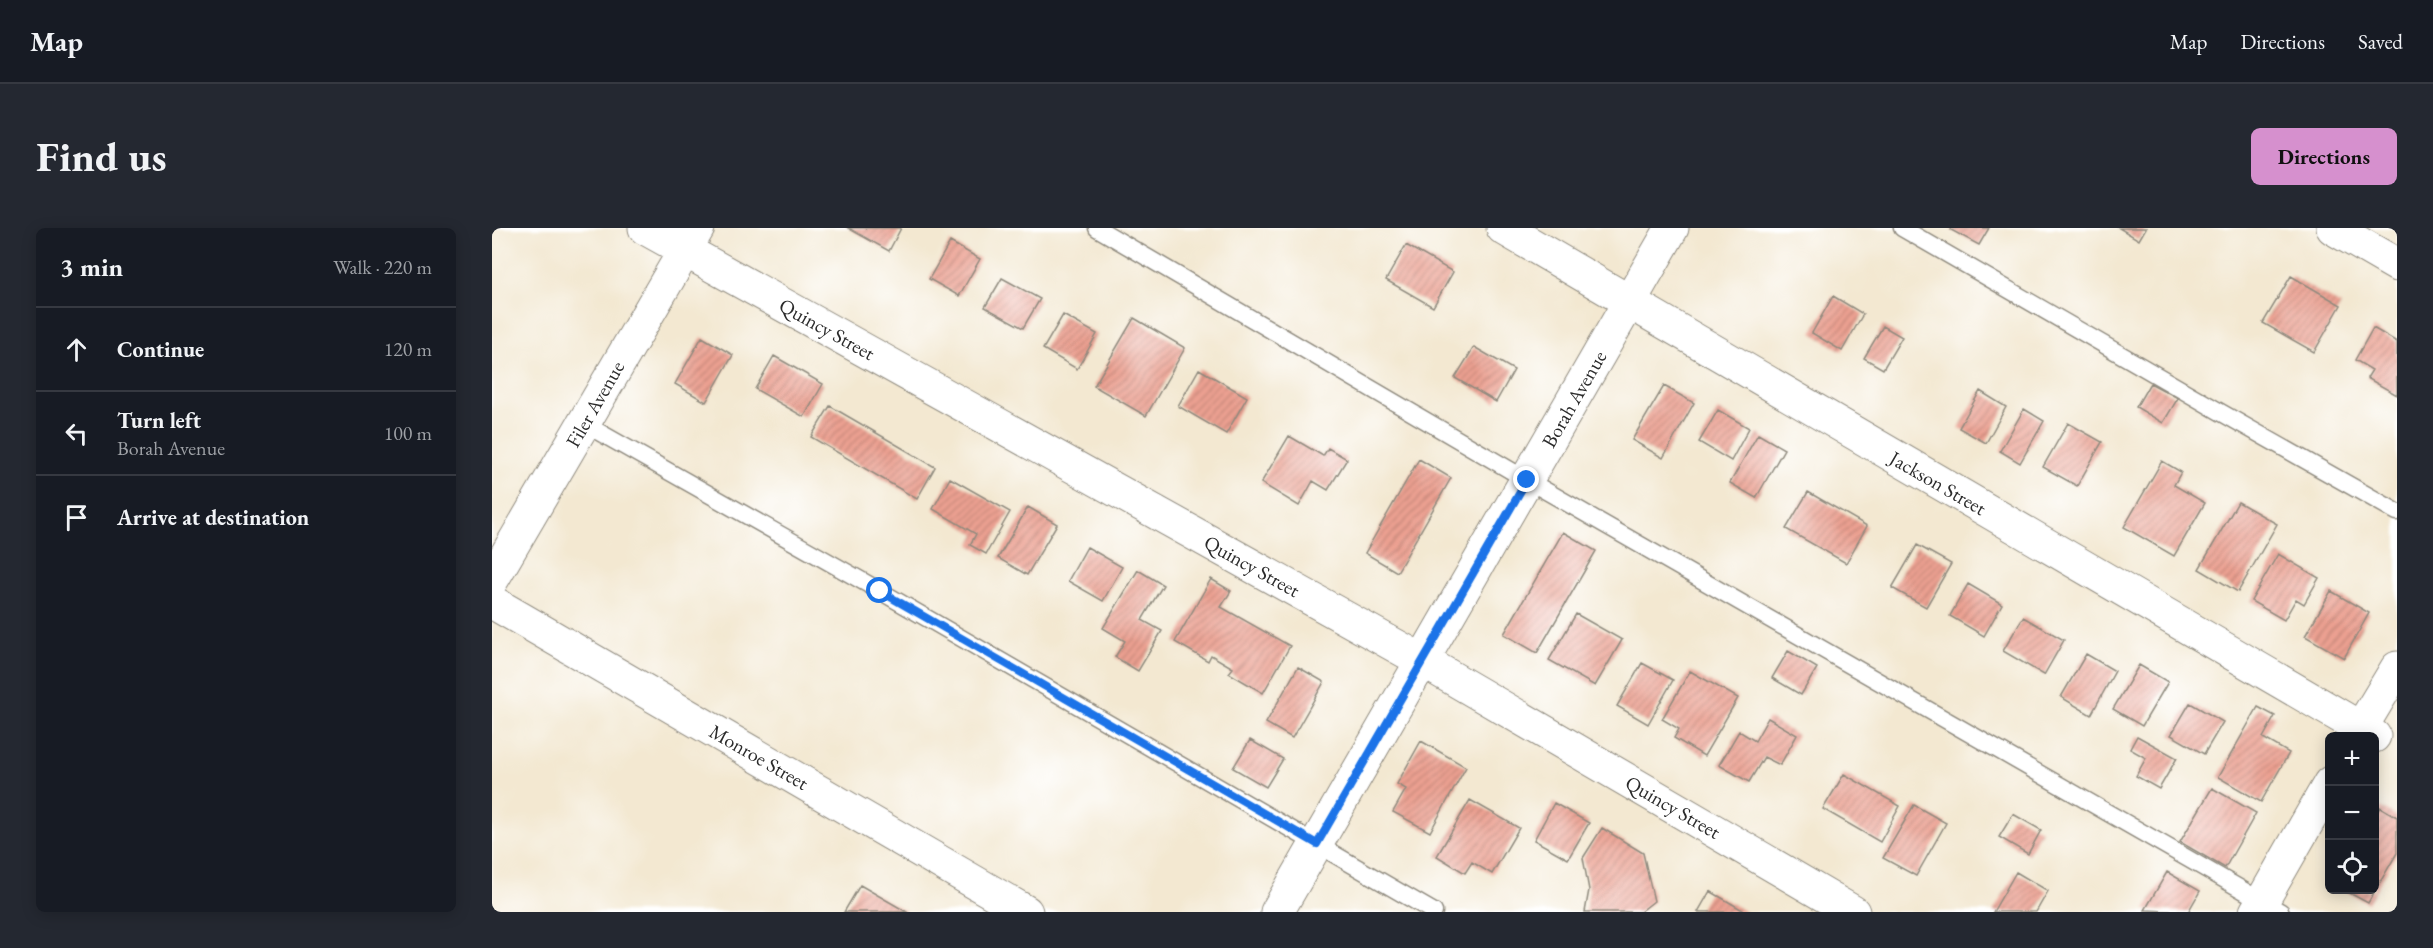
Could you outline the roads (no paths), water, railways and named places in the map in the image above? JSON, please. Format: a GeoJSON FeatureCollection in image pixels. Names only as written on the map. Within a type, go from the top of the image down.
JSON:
{"type":"FeatureCollection","features":[{"type":"Feature","properties":{"kind":"street","name":"Quincy Street"},"geometry":{"type":"LineString","coordinates":[[645,228],[691,239],[1853,912]]}},
{"type":"Feature","properties":{"kind":"street","name":"Jackson Street"},"geometry":{"type":"LineString","coordinates":[[1503,228],[2361,732]]}},
{"type":"Feature","properties":{"kind":"street","name":"Borah Avenue"},"geometry":{"type":"LineString","coordinates":[[1277,912],[1672,228]]}},
{"type":"Feature","properties":{"kind":"street"},"geometry":{"type":"LineString","coordinates":[[2333,228],[2397,265]]}},
{"type":"Feature","properties":{"kind":"street","name":"Filer Avenue"},"geometry":{"type":"LineString","coordinates":[[492,580],[691,239]]}},
{"type":"Feature","properties":{"kind":"street","name":"Monroe Street"},"geometry":{"type":"LineString","coordinates":[[492,602],[1026,912]]}},
{"type":"Feature","properties":{"kind":"street"},"geometry":{"type":"LineString","coordinates":[[2367,732],[2397,668]]}},
{"type":"Feature","properties":{"kind":"street","name":"Jackson Street"},"geometry":{"type":"LineString","coordinates":[[2379,741],[2397,749]]}},
{"type":"Feature","properties":{"kind":"street"},"geometry":{"type":"LineString","coordinates":[[2266,908],[2328,786]]}},
{"type":"Feature","properties":{"kind":"lane"},"geometry":{"type":"LineString","coordinates":[[1097,228],[2266,908]]}},
{"type":"Feature","properties":{"kind":"lane"},"geometry":{"type":"LineString","coordinates":[[1902,228],[2397,512]]}},
{"type":"Feature","properties":{"kind":"lane"},"geometry":{"type":"LineString","coordinates":[[583,423],[880,591],[1434,912]]}}]}
